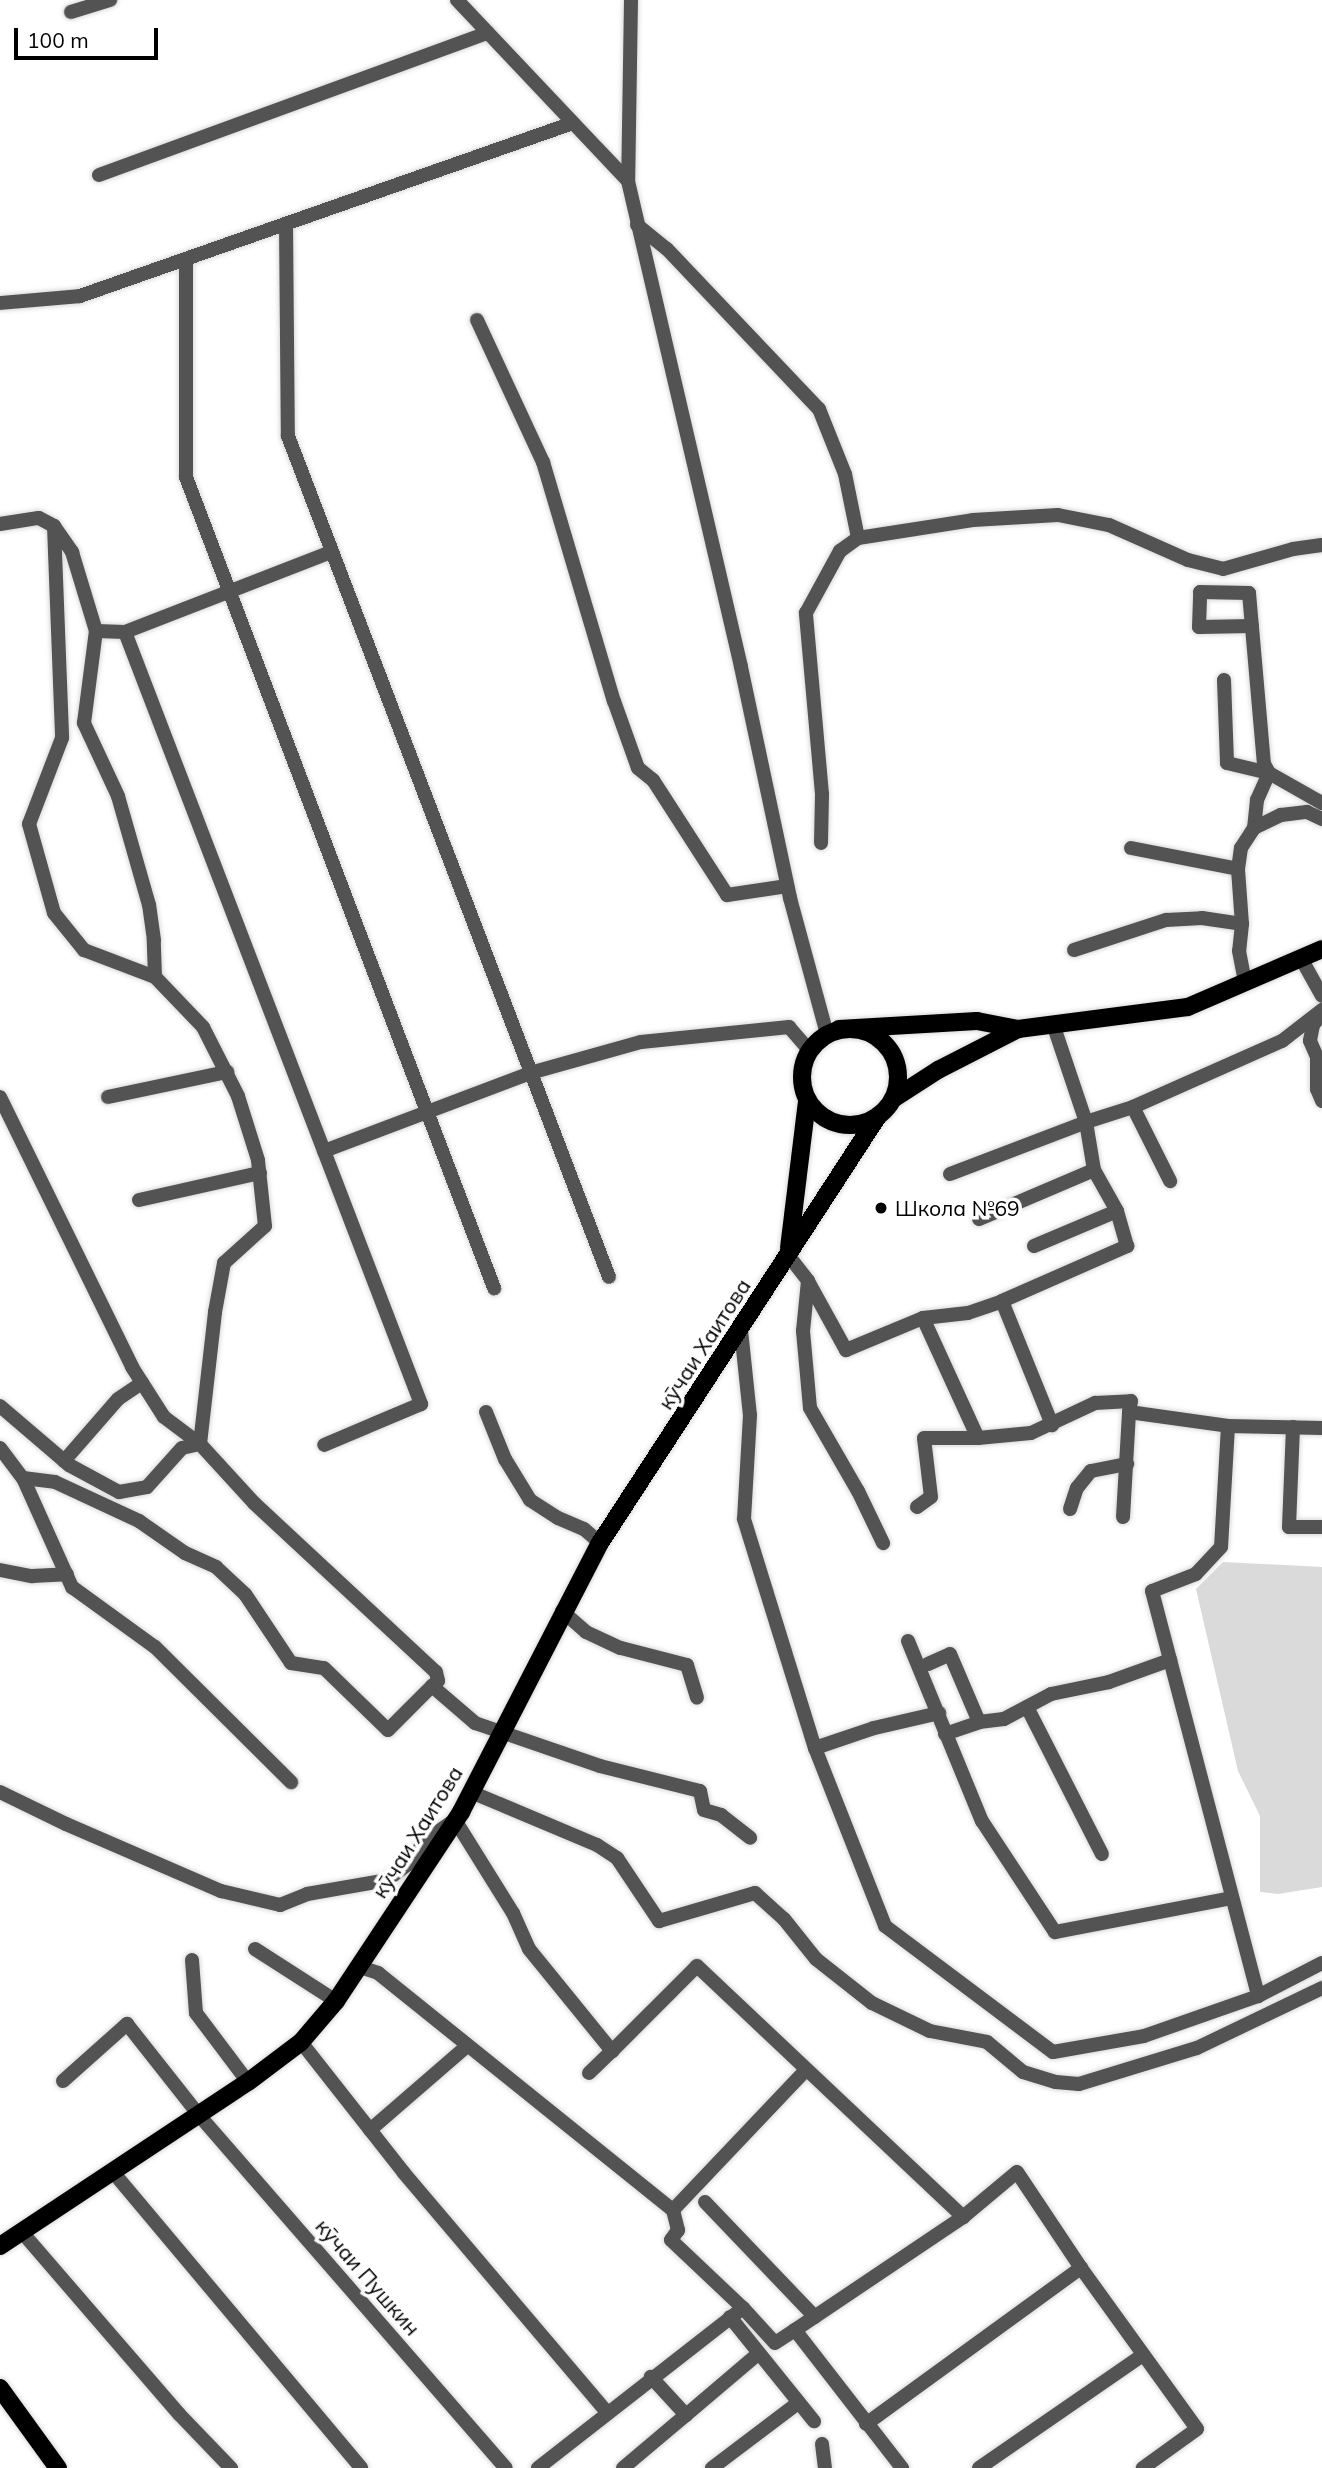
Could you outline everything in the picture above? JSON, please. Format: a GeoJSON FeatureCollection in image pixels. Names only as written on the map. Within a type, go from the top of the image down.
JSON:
{"type":"FeatureCollection","features":[{"type":"Feature","properties":{"kind":"main road"},"geometry":{"type":"LineString","coordinates":[[833,1032],[977,1021],[1018,1029],[1188,1007],[1322,950]]}},
{"type":"Feature","properties":{"kind":"main road"},"geometry":{"type":"LineString","coordinates":[[788,1255],[807,1101],[801,1075],[809,1050],[833,1032],[855,1028],[870,1032],[888,1047],[898,1069],[898,1084],[893,1099]]}},
{"type":"Feature","properties":{"kind":"main road","name":"кӯчаи Хаитова"},"geometry":{"type":"LineString","coordinates":[[0,2246],[248,2082],[300,2042],[336,2001],[455,1820],[562,1611],[600,1543],[878,1116],[893,1099],[938,1070],[1018,1029]]}},
{"type":"Feature","properties":{"kind":"main road"},"geometry":{"type":"LineString","coordinates":[[807,1101],[818,1113],[839,1124],[864,1123],[878,1116]]}},
{"type":"Feature","properties":{"kind":"main road"},"geometry":{"type":"LineString","coordinates":[[0,2388],[58,2468]]}},
{"type":"Feature","properties":{"kind":"street"},"geometry":{"type":"LineString","coordinates":[[71,12],[110,0]]}},
{"type":"Feature","properties":{"kind":"street"},"geometry":{"type":"LineString","coordinates":[[457,0],[628,181]]}},
{"type":"Feature","properties":{"kind":"street"},"geometry":{"type":"LineString","coordinates":[[631,0],[628,181],[741,667],[787,886],[833,1032]]}},
{"type":"Feature","properties":{"kind":"street"},"geometry":{"type":"LineString","coordinates":[[99,175],[488,33]]}},
{"type":"Feature","properties":{"kind":"street"},"geometry":{"type":"LineString","coordinates":[[0,303],[80,296],[573,123]]}},
{"type":"Feature","properties":{"kind":"street"},"geometry":{"type":"LineString","coordinates":[[285,224],[288,436],[609,1277]]}},
{"type":"Feature","properties":{"kind":"street"},"geometry":{"type":"LineString","coordinates":[[637,225],[667,249],[819,409],[845,474],[858,538]]}},
{"type":"Feature","properties":{"kind":"street"},"geometry":{"type":"LineString","coordinates":[[186,259],[186,477],[494,1287]]}},
{"type":"Feature","properties":{"kind":"street"},"geometry":{"type":"LineString","coordinates":[[477,320],[543,462],[614,701],[638,768],[653,780],[727,895],[787,886]]}},
{"type":"Feature","properties":{"kind":"street"},"geometry":{"type":"LineString","coordinates":[[821,843],[822,793],[806,613],[841,551],[858,538],[973,520],[1058,515],[1109,525],[1188,559],[1223,569],[1293,549],[1322,545]]}},
{"type":"Feature","properties":{"kind":"street"},"geometry":{"type":"LineString","coordinates":[[0,523],[39,518],[54,526],[72,552],[96,631],[84,723],[118,796],[149,905],[155,940],[155,977]]}},
{"type":"Feature","properties":{"kind":"street"},"geometry":{"type":"LineString","coordinates":[[54,526],[62,738],[29,824],[54,913],[84,950],[155,977],[204,1027],[238,1096],[260,1172],[265,1226],[224,1263],[213,1322],[200,1444]]}},
{"type":"Feature","properties":{"kind":"street"},"geometry":{"type":"LineString","coordinates":[[96,631],[125,632],[331,552]]}},
{"type":"Feature","properties":{"kind":"street"},"geometry":{"type":"LineString","coordinates":[[1252,625],[1264,764],[1269,773]]}},
{"type":"Feature","properties":{"kind":"street"},"geometry":{"type":"LineString","coordinates":[[125,632],[421,1404],[324,1444]]}},
{"type":"Feature","properties":{"kind":"street"},"geometry":{"type":"LineString","coordinates":[[1224,680],[1227,763],[1269,773],[1322,803]]}},
{"type":"Feature","properties":{"kind":"street"},"geometry":{"type":"LineString","coordinates":[[1245,983],[1239,951],[1242,924],[1238,869],[1241,848],[1254,828],[1257,800],[1269,773]]}},
{"type":"Feature","properties":{"kind":"street"},"geometry":{"type":"LineString","coordinates":[[1254,828],[1281,816],[1307,812],[1322,819]]}},
{"type":"Feature","properties":{"kind":"street"},"geometry":{"type":"LineString","coordinates":[[1131,848],[1238,869]]}},
{"type":"Feature","properties":{"kind":"street"},"geometry":{"type":"LineString","coordinates":[[1074,950],[1166,920],[1202,918],[1242,924]]}},
{"type":"Feature","properties":{"kind":"street"},"geometry":{"type":"LineString","coordinates":[[1302,960],[1322,996]]}},
{"type":"Feature","properties":{"kind":"street"},"geometry":{"type":"LineString","coordinates":[[1322,1012],[1313,1026],[1310,1041],[1320,1059],[1317,1089],[1322,1101]]}},
{"type":"Feature","properties":{"kind":"street"},"geometry":{"type":"LineString","coordinates":[[950,1174],[1133,1107],[1282,1041],[1322,1012]]}},
{"type":"Feature","properties":{"kind":"street"},"geometry":{"type":"LineString","coordinates":[[788,1255],[808,1281],[846,1350],[923,1318],[968,1313],[1002,1301],[1127,1245],[1117,1210],[1094,1170],[1086,1122],[1053,1024]]}},
{"type":"Feature","properties":{"kind":"street"},"geometry":{"type":"LineString","coordinates":[[324,1151],[530,1073],[641,1042],[789,1027],[809,1050]]}},
{"type":"Feature","properties":{"kind":"street"},"geometry":{"type":"LineString","coordinates":[[108,1097],[227,1072]]}},
{"type":"Feature","properties":{"kind":"street"},"geometry":{"type":"LineString","coordinates":[[0,1097],[65,1234],[142,1383],[164,1418],[200,1444],[254,1503],[436,1672],[438,1681],[388,1730],[324,1668],[291,1663],[245,1594],[216,1567],[184,1553],[139,1521],[79,1493],[55,1482],[23,1478]]}},
{"type":"Feature","properties":{"kind":"street"},"geometry":{"type":"LineString","coordinates":[[1133,1107],[1170,1181]]}},
{"type":"Feature","properties":{"kind":"street"},"geometry":{"type":"LineString","coordinates":[[979,1219],[1094,1170]]}},
{"type":"Feature","properties":{"kind":"street"},"geometry":{"type":"LineString","coordinates":[[139,1200],[260,1172]]}},
{"type":"Feature","properties":{"kind":"street"},"geometry":{"type":"LineString","coordinates":[[1034,1246],[1117,1210]]}},
{"type":"Feature","properties":{"kind":"street"},"geometry":{"type":"LineString","coordinates":[[808,1281],[803,1331],[810,1408],[858,1491],[883,1543]]}},
{"type":"Feature","properties":{"kind":"street"},"geometry":{"type":"LineString","coordinates":[[1002,1301],[1052,1425]]}},
{"type":"Feature","properties":{"kind":"street"},"geometry":{"type":"LineString","coordinates":[[923,1318],[978,1438]]}},
{"type":"Feature","properties":{"kind":"street"},"geometry":{"type":"LineString","coordinates":[[741,1330],[750,1415],[744,1519],[815,1748],[885,1926],[1053,2052],[1144,2036],[1258,1996],[1322,1963]]}},
{"type":"Feature","properties":{"kind":"street"},"geometry":{"type":"LineString","coordinates":[[64,1461],[118,1399],[142,1383]]}},
{"type":"Feature","properties":{"kind":"street"},"geometry":{"type":"LineString","coordinates":[[917,1507],[931,1497],[923,1438],[978,1438],[1031,1433],[1095,1403],[1131,1401],[1123,1517]]}},
{"type":"Feature","properties":{"kind":"street"},"geometry":{"type":"LineString","coordinates":[[0,1406],[64,1461],[119,1492],[147,1487],[182,1448],[200,1444]]}},
{"type":"Feature","properties":{"kind":"street"},"geometry":{"type":"LineString","coordinates":[[486,1412],[505,1459],[530,1500],[558,1518],[584,1529],[600,1543]]}},
{"type":"Feature","properties":{"kind":"street"},"geometry":{"type":"LineString","coordinates":[[1129,1412],[1228,1426],[1322,1428]]}},
{"type":"Feature","properties":{"kind":"street"},"geometry":{"type":"LineString","coordinates":[[1228,1426],[1222,1547],[1196,1574],[1152,1591],[1258,1996]]}},
{"type":"Feature","properties":{"kind":"street"},"geometry":{"type":"LineString","coordinates":[[1293,1427],[1289,1527],[1322,1527]]}},
{"type":"Feature","properties":{"kind":"street"},"geometry":{"type":"LineString","coordinates":[[0,1448],[23,1478],[72,1587],[155,1647],[291,1782]]}},
{"type":"Feature","properties":{"kind":"street"},"geometry":{"type":"LineString","coordinates":[[1070,1509],[1077,1488],[1091,1471],[1127,1464]]}},
{"type":"Feature","properties":{"kind":"street"},"geometry":{"type":"LineString","coordinates":[[0,1570],[32,1576],[67,1574]]}},
{"type":"Feature","properties":{"kind":"street"},"geometry":{"type":"LineString","coordinates":[[562,1611],[586,1632],[621,1648],[687,1665],[697,1697]]}},
{"type":"Feature","properties":{"kind":"street"},"geometry":{"type":"LineString","coordinates":[[908,1641],[982,1821],[1055,1932],[1231,1898]]}},
{"type":"Feature","properties":{"kind":"street"},"geometry":{"type":"LineString","coordinates":[[928,1664],[950,1654],[979,1722]]}},
{"type":"Feature","properties":{"kind":"street"},"geometry":{"type":"LineString","coordinates":[[945,1734],[979,1722],[1004,1719],[1051,1694],[1109,1682],[1170,1660]]}},
{"type":"Feature","properties":{"kind":"street"},"geometry":{"type":"LineString","coordinates":[[432,1686],[475,1723],[500,1733],[600,1766],[700,1791],[704,1810],[721,1815],[750,1838]]}},
{"type":"Feature","properties":{"kind":"street"},"geometry":{"type":"LineString","coordinates":[[1027,1707],[1102,1854]]}},
{"type":"Feature","properties":{"kind":"street"},"geometry":{"type":"LineString","coordinates":[[815,1748],[874,1728],[939,1713]]}},
{"type":"Feature","properties":{"kind":"street"},"geometry":{"type":"LineString","coordinates":[[0,1792],[66,1824],[221,1891],[281,1905],[307,1894],[387,1880],[408,1864],[426,1840],[455,1820],[513,1913],[529,1949],[612,2051]]}},
{"type":"Feature","properties":{"kind":"street"},"geometry":{"type":"LineString","coordinates":[[471,1792],[597,1845],[617,1858],[659,1921],[755,1893],[784,1919],[816,1959],[872,2003],[930,2031],[987,2042],[1023,2072],[1056,2082],[1079,2084],[1197,2048],[1322,1988]]}},
{"type":"Feature","properties":{"kind":"street"},"geometry":{"type":"LineString","coordinates":[[255,1949],[336,2001]]}},
{"type":"Feature","properties":{"kind":"street"},"geometry":{"type":"LineString","coordinates":[[192,1960],[196,2013],[248,2082]]}},
{"type":"Feature","properties":{"kind":"street"},"geometry":{"type":"LineString","coordinates":[[589,2073],[697,1966],[805,2071],[963,2217]]}},
{"type":"Feature","properties":{"kind":"street"},"geometry":{"type":"LineString","coordinates":[[360,1967],[378,1973],[673,2210],[678,2230],[671,2240],[736,2313],[775,2343],[963,2217],[1017,2172],[1081,2268],[1197,2429],[1143,2468]]}},
{"type":"Feature","properties":{"kind":"street","name":"кӯчаи Пушкин"},"geometry":{"type":"LineString","coordinates":[[63,2081],[127,2024],[189,2099],[198,2114],[506,2468]]}},
{"type":"Feature","properties":{"kind":"street"},"geometry":{"type":"LineString","coordinates":[[300,2042],[370,2130],[607,2412]]}},
{"type":"Feature","properties":{"kind":"street"},"geometry":{"type":"LineString","coordinates":[[370,2130],[467,2046]]}},
{"type":"Feature","properties":{"kind":"street"},"geometry":{"type":"LineString","coordinates":[[673,2210],[805,2071]]}},
{"type":"Feature","properties":{"kind":"street"},"geometry":{"type":"LineString","coordinates":[[113,2172],[361,2468]]}},
{"type":"Feature","properties":{"kind":"street"},"geometry":{"type":"LineString","coordinates":[[705,2202],[815,2317]]}},
{"type":"Feature","properties":{"kind":"street"},"geometry":{"type":"LineString","coordinates":[[21,2231],[179,2414],[231,2468]]}},
{"type":"Feature","properties":{"kind":"street"},"geometry":{"type":"LineString","coordinates":[[866,2424],[1081,2268]]}},
{"type":"Feature","properties":{"kind":"street"},"geometry":{"type":"LineString","coordinates":[[736,2313],[758,2354],[814,2421]]}},
{"type":"Feature","properties":{"kind":"street"},"geometry":{"type":"LineString","coordinates":[[538,2468],[736,2313]]}},
{"type":"Feature","properties":{"kind":"street"},"geometry":{"type":"LineString","coordinates":[[795,2330],[902,2468]]}},
{"type":"Feature","properties":{"kind":"street"},"geometry":{"type":"LineString","coordinates":[[623,2468],[640,2463],[686,2416],[758,2354]]}},
{"type":"Feature","properties":{"kind":"street"},"geometry":{"type":"LineString","coordinates":[[979,2468],[1143,2355]]}},
{"type":"Feature","properties":{"kind":"street"},"geometry":{"type":"LineString","coordinates":[[651,2377],[686,2416]]}},
{"type":"Feature","properties":{"kind":"street"},"geometry":{"type":"LineString","coordinates":[[712,2468],[798,2403]]}},
{"type":"Feature","properties":{"kind":"street"},"geometry":{"type":"LineString","coordinates":[[822,2444],[825,2468]]}},
{"type":"Feature","properties":{"kind":"shaded area"},"geometry":{"type":"Polygon","coordinates":[[[1223,1562],[1322,1567],[1322,1887],[1278,1894],[1260,1892],[1260,1816],[1238,1771],[1196,1589],[1223,1562]]]}},
{"type":"Feature","properties":{"kind":"place","name":"Школа №69"},"geometry":{"type":"Point","coordinates":[881,1208]}}]}
